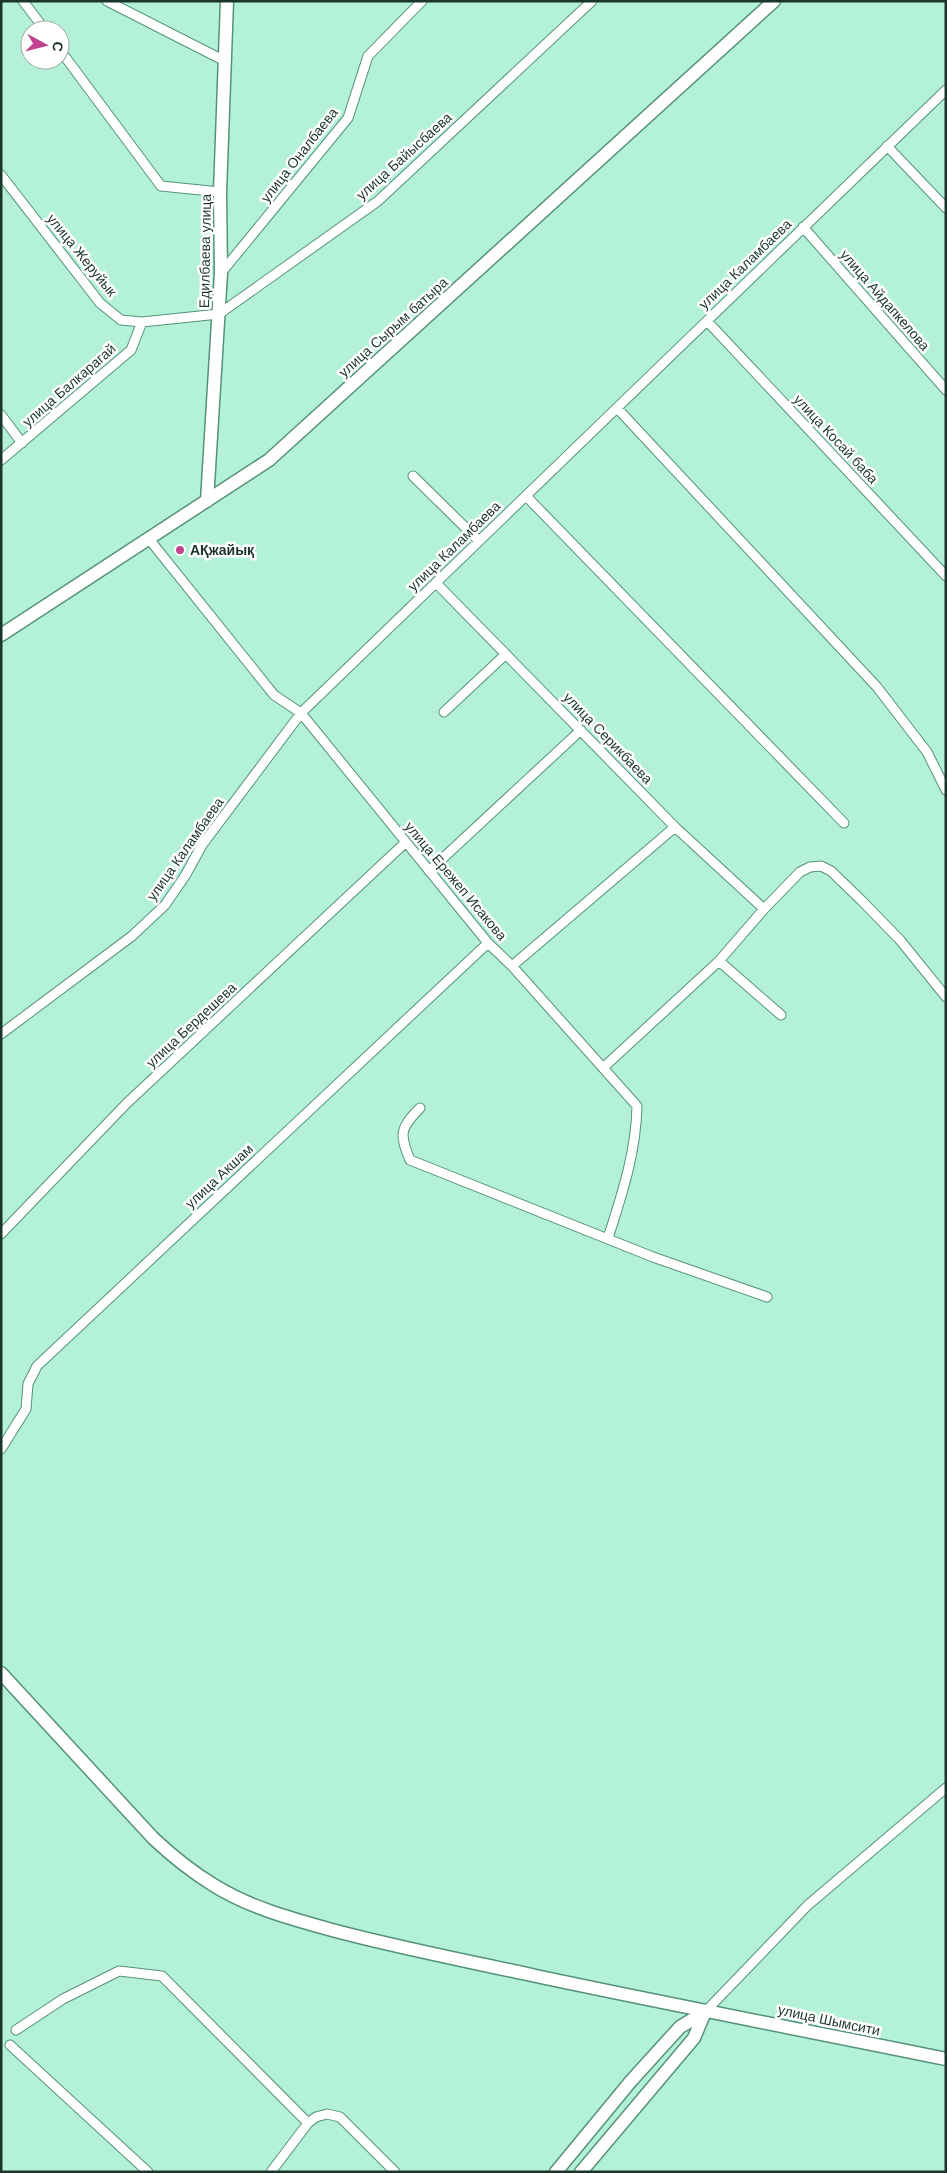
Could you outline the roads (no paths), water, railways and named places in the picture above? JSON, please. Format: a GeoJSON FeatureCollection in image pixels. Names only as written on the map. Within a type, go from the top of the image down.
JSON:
{"type":"FeatureCollection","features":[{"type":"Feature","properties":{"kind":"street"},"geometry":{"type":"LineString","coordinates":[[23,1],[37,20]]}},
{"type":"Feature","properties":{"kind":"street"},"geometry":{"type":"LineString","coordinates":[[107,1],[223,60]]}},
{"type":"Feature","properties":{"kind":"street","name":"Едилбаева улица"},"geometry":{"type":"LineString","coordinates":[[207,501],[221,273],[220,192],[223,60],[227,1]]}},
{"type":"Feature","properties":{"kind":"street","name":"улица Оналбаева"},"geometry":{"type":"LineString","coordinates":[[221,273],[348,118],[368,56],[422,1]]}},
{"type":"Feature","properties":{"kind":"street","name":"улица Байысбаева"},"geometry":{"type":"LineString","coordinates":[[219,314],[378,201],[592,1]]}},
{"type":"Feature","properties":{"kind":"street","name":"улица Сырым батыра"},"geometry":{"type":"LineString","coordinates":[[1,635],[269,460],[774,1]]}},
{"type":"Feature","properties":{"kind":"street"},"geometry":{"type":"LineString","coordinates":[[70,63],[161,186],[220,192]]}},
{"type":"Feature","properties":{"kind":"street","name":"улица Каламбаева"},"geometry":{"type":"LineString","coordinates":[[1,1034],[132,936],[166,905],[202,845],[301,713],[946,90]]}},
{"type":"Feature","properties":{"kind":"street"},"geometry":{"type":"LineString","coordinates":[[887,146],[946,208]]}},
{"type":"Feature","properties":{"kind":"street","name":"улица Жеруйык"},"geometry":{"type":"LineString","coordinates":[[1,175],[100,303],[121,320],[142,322],[219,314]]}},
{"type":"Feature","properties":{"kind":"street","name":"улица Айдапкелова"},"geometry":{"type":"LineString","coordinates":[[803,227],[946,390]]}},
{"type":"Feature","properties":{"kind":"street","name":"улица Косай баба"},"geometry":{"type":"LineString","coordinates":[[707,321],[946,576]]}},
{"type":"Feature","properties":{"kind":"street","name":"улица Балкарагай"},"geometry":{"type":"LineString","coordinates":[[1,460],[131,350],[142,322]]}},
{"type":"Feature","properties":{"kind":"street"},"geometry":{"type":"LineString","coordinates":[[617,408],[878,687],[927,752],[946,790]]}},
{"type":"Feature","properties":{"kind":"street"},"geometry":{"type":"LineString","coordinates":[[1,414],[22,443]]}},
{"type":"Feature","properties":{"kind":"street"},"geometry":{"type":"LineString","coordinates":[[413,476],[479,541]]}},
{"type":"Feature","properties":{"kind":"street"},"geometry":{"type":"LineString","coordinates":[[526,496],[844,823]]}},
{"type":"Feature","properties":{"kind":"street","name":"улица Ережеп Исакова"},"geometry":{"type":"LineString","coordinates":[[149,539],[274,695],[301,713],[488,943],[512,966],[637,1106],[629,1173],[608,1238]]}},
{"type":"Feature","properties":{"kind":"street","name":"улица Серикбаева"},"geometry":{"type":"LineString","coordinates":[[436,583],[675,826],[764,909]]}},
{"type":"Feature","properties":{"kind":"street"},"geometry":{"type":"LineString","coordinates":[[444,712],[506,654]]}},
{"type":"Feature","properties":{"kind":"street"},"geometry":{"type":"LineString","coordinates":[[429,871],[581,730]]}},
{"type":"Feature","properties":{"kind":"street"},"geometry":{"type":"LineString","coordinates":[[512,966],[675,826]]}},
{"type":"Feature","properties":{"kind":"street","name":"улица Бердешева"},"geometry":{"type":"LineString","coordinates":[[1,1234],[127,1103],[406,842]]}},
{"type":"Feature","properties":{"kind":"street"},"geometry":{"type":"LineString","coordinates":[[604,1067],[719,960],[800,872],[810,867],[821,866],[831,871],[900,940],[946,997]]}},
{"type":"Feature","properties":{"kind":"street","name":"улица Акшам"},"geometry":{"type":"LineString","coordinates":[[1,1449],[26,1410],[28,1384],[37,1366],[488,943]]}},
{"type":"Feature","properties":{"kind":"street"},"geometry":{"type":"LineString","coordinates":[[719,960],[781,1014]]}},
{"type":"Feature","properties":{"kind":"street"},"geometry":{"type":"LineString","coordinates":[[420,1108],[406,1121],[401,1140],[410,1160],[608,1238],[767,1297]]}},
{"type":"Feature","properties":{"kind":"street","name":"улица Шымсити"},"geometry":{"type":"LineString","coordinates":[[1,1673],[152,1838],[179,1862],[216,1887],[284,1917],[363,1938],[705,2012],[946,2059]]}},
{"type":"Feature","properties":{"kind":"street"},"geometry":{"type":"LineString","coordinates":[[556,2172],[631,2081],[680,2027],[705,2012],[808,1905],[946,1788]]}},
{"type":"Feature","properties":{"kind":"street"},"geometry":{"type":"LineString","coordinates":[[16,2030],[63,1999],[119,1971],[162,1976],[308,2123]]}},
{"type":"Feature","properties":{"kind":"street"},"geometry":{"type":"LineString","coordinates":[[581,2172],[694,2038],[705,2012]]}},
{"type":"Feature","properties":{"kind":"street"},"geometry":{"type":"LineString","coordinates":[[10,2045],[148,2172]]}},
{"type":"Feature","properties":{"kind":"street"},"geometry":{"type":"LineString","coordinates":[[271,2172],[308,2123],[316,2117],[327,2114],[340,2117],[395,2172]]}},
{"type":"Feature","properties":{"kind":"place","name":"АҚжайық"},"geometry":{"type":"Point","coordinates":[180,550]}}]}
